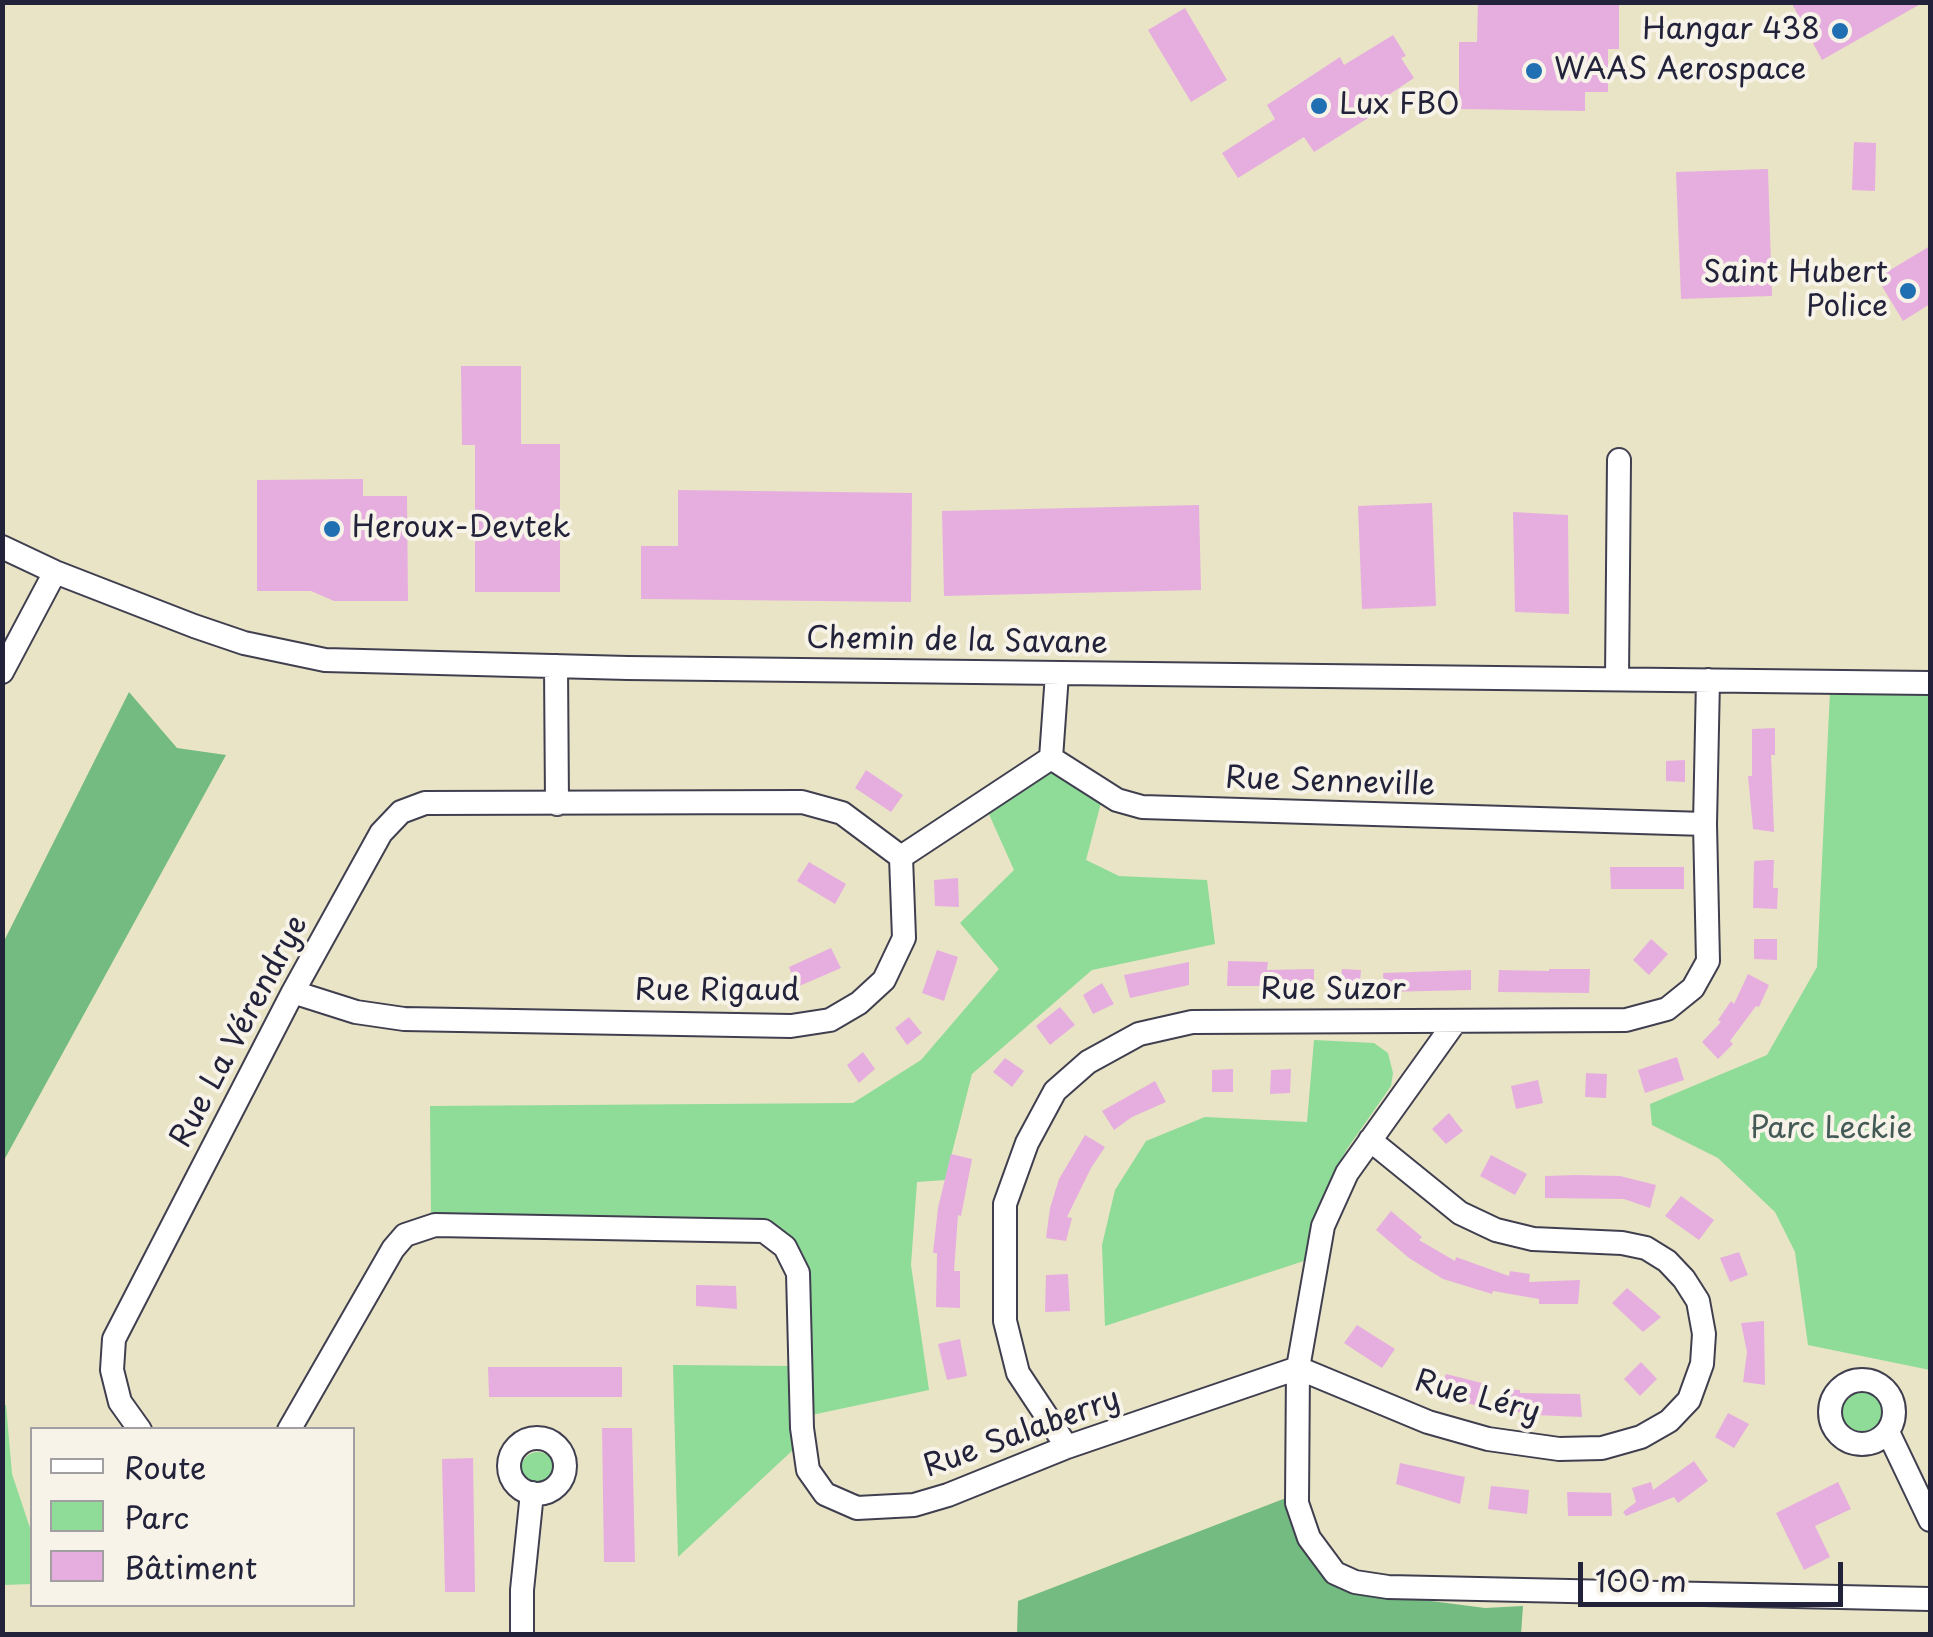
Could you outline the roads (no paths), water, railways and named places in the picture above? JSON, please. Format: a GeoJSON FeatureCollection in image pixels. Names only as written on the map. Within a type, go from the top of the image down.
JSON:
{"type":"FeatureCollection","features":[{"type":"Feature","properties":{"kind":"street"},"geometry":{"type":"LineString","coordinates":[[1616,678],[1619,460]]}},
{"type":"Feature","properties":{"kind":"street","name":"Chemin de la Savane"},"geometry":{"type":"LineString","coordinates":[[2,547],[56,572],[244,643],[325,660],[1057,674],[1930,683]]}},
{"type":"Feature","properties":{"kind":"street"},"geometry":{"type":"LineString","coordinates":[[2,672],[56,572]]}},
{"type":"Feature","properties":{"kind":"street"},"geometry":{"type":"LineString","coordinates":[[556,666],[557,804]]}},
{"type":"Feature","properties":{"kind":"street"},"geometry":{"type":"LineString","coordinates":[[900,857],[1051,758],[1057,674]]}},
{"type":"Feature","properties":{"kind":"street","name":"Rue Suzor"},"geometry":{"type":"LineString","coordinates":[[1067,1448],[1018,1373],[1005,1322],[1004,1204],[1026,1143],[1055,1090],[1088,1062],[1139,1034],[1192,1022],[1626,1020],[1667,1009],[1693,988],[1708,961],[1708,680]]}},
{"type":"Feature","properties":{"kind":"street","name":"Rue Senneville"},"geometry":{"type":"LineString","coordinates":[[1051,758],[1116,800],[1142,807],[1705,824]]}},
{"type":"Feature","properties":{"kind":"street","name":"Rue La Vérendrye"},"geometry":{"type":"LineString","coordinates":[[138,1427],[120,1402],[112,1370],[114,1340],[293,992],[381,833],[401,812],[425,804],[802,802],[842,812],[900,857]]}},
{"type":"Feature","properties":{"kind":"street","name":"Rue Rigaud"},"geometry":{"type":"LineString","coordinates":[[293,992],[356,1012],[404,1019],[791,1026],[830,1020],[859,1004],[884,980],[904,938],[900,857]]}},
{"type":"Feature","properties":{"kind":"street"},"geometry":{"type":"LineString","coordinates":[[1455,1022],[1347,1173],[1324,1226],[1298,1368],[1298,1503],[1309,1538],[1320,1557],[1335,1573],[1355,1582],[1411,1587],[1930,1599]]}},
{"type":"Feature","properties":{"kind":"street","name":"Rue Léry"},"geometry":{"type":"LineString","coordinates":[[1298,1368],[1428,1422],[1488,1439],[1559,1450],[1602,1448],[1642,1438],[1669,1421],[1689,1400],[1702,1364],[1704,1334],[1698,1300],[1667,1261],[1646,1248],[1622,1242],[1533,1239],[1496,1230],[1460,1213],[1370,1140]]}},
{"type":"Feature","properties":{"kind":"street","name":"Rue Salaberry"},"geometry":{"type":"LineString","coordinates":[[291,1427],[393,1249],[405,1235],[434,1225],[764,1231],[785,1247],[798,1272],[802,1428],[808,1470],[825,1494],[857,1508],[914,1505],[948,1495],[1067,1448],[1298,1368]]}},
{"type":"Feature","properties":{"kind":"street"},"geometry":{"type":"LineString","coordinates":[[1888,1432],[1930,1520]]}},
{"type":"Feature","properties":{"kind":"street"},"geometry":{"type":"LineString","coordinates":[[522,1634],[532,1493]]}},
{"type":"Feature","properties":{"kind":"place","name":"Hangar 438"},"geometry":{"type":"Point","coordinates":[1840,31]}},
{"type":"Feature","properties":{"kind":"place","name":"WAAS Aerospace"},"geometry":{"type":"Point","coordinates":[1534,71]}},
{"type":"Feature","properties":{"kind":"place","name":"Lux FBO"},"geometry":{"type":"Point","coordinates":[1319,106]}},
{"type":"Feature","properties":{"kind":"place","name":"Saint Hubert Police"},"geometry":{"type":"Point","coordinates":[1908,291]}},
{"type":"Feature","properties":{"kind":"place","name":"Heroux-Devtek"},"geometry":{"type":"Point","coordinates":[332,529]}},
{"type":"Feature","properties":{"kind":"park label","name":"Parc Leckie"},"geometry":{"type":"Point","coordinates":[1831,1130]}}]}
